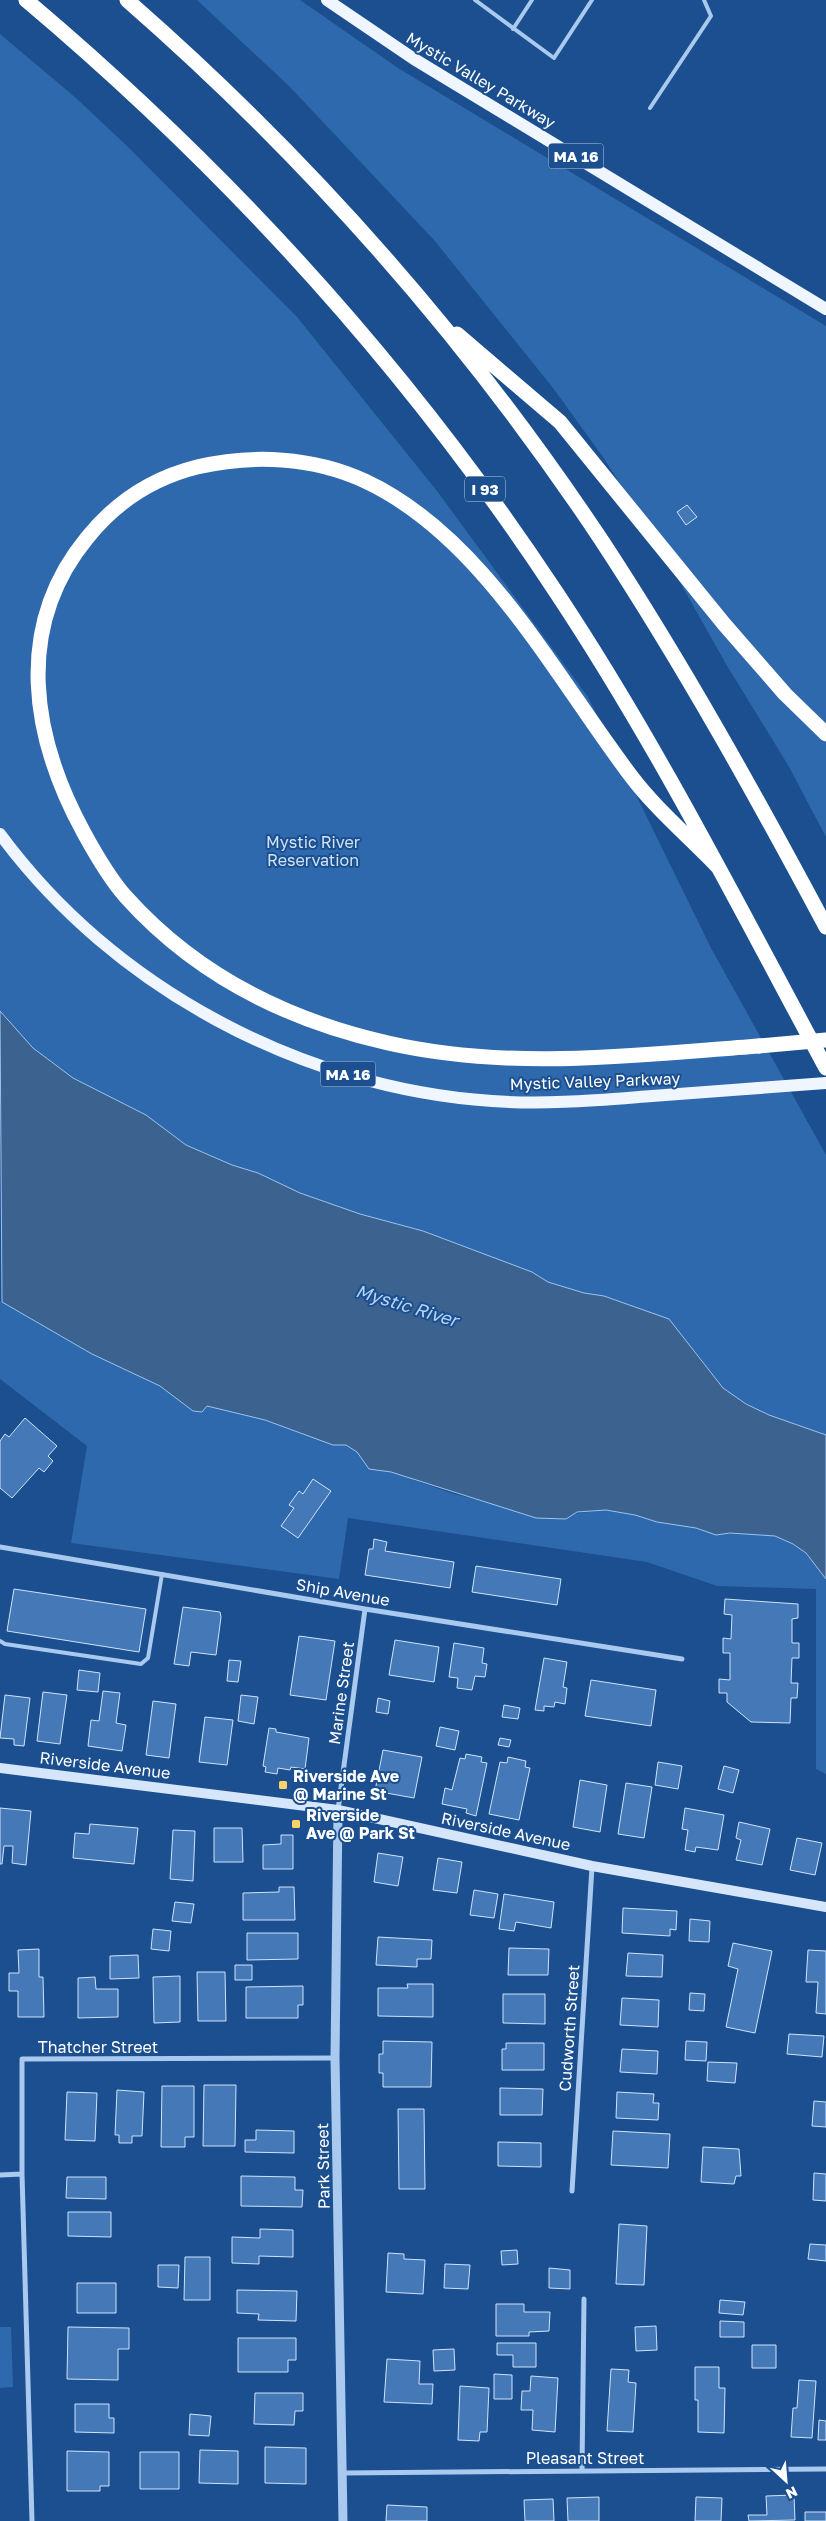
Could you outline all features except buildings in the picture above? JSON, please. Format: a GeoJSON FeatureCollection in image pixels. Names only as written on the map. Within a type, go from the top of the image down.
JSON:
{"type":"FeatureCollection","features":[{"type":"Feature","properties":{"kind":"highway","name":"I 93"},"geometry":{"type":"LineString","coordinates":[[26,0],[126,87],[247,205],[303,264],[410,390],[465,462],[556,591],[642,730],[826,1068]]}},
{"type":"Feature","properties":{"kind":"highway"},"geometry":{"type":"LineString","coordinates":[[127,0],[226,90],[286,150],[349,218],[429,310],[537,449],[631,587],[731,754],[826,927]]}},
{"type":"Feature","properties":{"kind":"highway"},"geometry":{"type":"LineString","coordinates":[[429,310],[560,422],[724,624],[785,694],[826,734]]}},
{"type":"Feature","properties":{"kind":"highway"},"geometry":{"type":"LineString","coordinates":[[717,866],[634,781],[512,611],[456,545],[400,500],[363,480],[324,467],[289,460],[253,459],[219,462],[186,470],[157,482],[127,499],[99,524],[77,551],[60,577],[47,611],[39,650],[37,691],[43,730],[54,769],[73,813],[91,847],[123,893],[162,934],[229,984],[275,1007],[331,1028],[387,1043],[443,1054],[503,1060],[562,1060],[826,1040]]}},
{"type":"Feature","properties":{"kind":"main road","name":"Mystic Valley Parkway"},"geometry":{"type":"LineString","coordinates":[[327,0],[414,59],[826,309]]}},
{"type":"Feature","properties":{"kind":"main road","name":"Mystic Valley Parkway"},"geometry":{"type":"LineString","coordinates":[[0,834],[62,905],[100,940],[165,990],[243,1034],[330,1068],[404,1089],[494,1101],[558,1102],[826,1083]]}},
{"type":"Feature","properties":{"kind":"main road","name":"Riverside Avenue"},"geometry":{"type":"LineString","coordinates":[[0,1768],[338,1810],[592,1866],[826,1907]]}},
{"type":"Feature","properties":{"kind":"street","name":"Ship Avenue"},"geometry":{"type":"LineString","coordinates":[[0,1547],[365,1609],[682,1659]]}},
{"type":"Feature","properties":{"kind":"street","name":"Marine Street"},"geometry":{"type":"LineString","coordinates":[[338,1810],[365,1609]]}},
{"type":"Feature","properties":{"kind":"street","name":"Park Street"},"geometry":{"type":"LineString","coordinates":[[338,1810],[336,2058],[344,2473],[343,2521]]}},
{"type":"Feature","properties":{"kind":"street","name":"Cudworth Street"},"geometry":{"type":"LineString","coordinates":[[572,2191],[592,1866]]}},
{"type":"Feature","properties":{"kind":"street","name":"Thatcher Street"},"geometry":{"type":"LineString","coordinates":[[32,2521],[22,2174],[22,2059],[336,2058]]}},
{"type":"Feature","properties":{"kind":"street"},"geometry":{"type":"LineString","coordinates":[[0,2175],[22,2174]]}},
{"type":"Feature","properties":{"kind":"street"},"geometry":{"type":"LineString","coordinates":[[582,2470],[584,2299]]}},
{"type":"Feature","properties":{"kind":"street","name":"Pleasant Street"},"geometry":{"type":"LineString","coordinates":[[344,2473],[826,2469]]}},
{"type":"Feature","properties":{"kind":"lane"},"geometry":{"type":"LineString","coordinates":[[475,0],[554,58],[592,0]]}},
{"type":"Feature","properties":{"kind":"lane"},"geometry":{"type":"LineString","coordinates":[[513,29],[532,0]]}},
{"type":"Feature","properties":{"kind":"lane"},"geometry":{"type":"LineString","coordinates":[[650,108],[711,16],[704,0]]}},
{"type":"Feature","properties":{"kind":"lane"},"geometry":{"type":"LineString","coordinates":[[0,1642],[15,1646],[141,1664],[148,1658],[162,1574]]}},
{"type":"Feature","properties":{"kind":"green space"},"geometry":{"type":"Polygon","coordinates":[[[197,0],[300,0],[398,68],[826,326],[826,837],[788,765],[726,664],[659,545],[603,457],[553,388],[434,240],[290,87],[197,0]]]}},
{"type":"Feature","properties":{"kind":"green space","name":"Mystic River Reservation"},"geometry":{"type":"Polygon","coordinates":[[[0,34],[76,98],[127,146],[297,317],[437,491],[588,697],[711,948],[826,1155],[826,1435],[769,1415],[746,1404],[723,1388],[669,1319],[604,1296],[584,1293],[548,1282],[532,1272],[423,1231],[360,1214],[300,1193],[258,1173],[232,1165],[186,1145],[146,1115],[73,1078],[33,1048],[0,1011],[0,34]]]}},
{"type":"Feature","properties":{"kind":"green space"},"geometry":{"type":"Polygon","coordinates":[[[0,1301],[92,1354],[160,1386],[184,1405],[202,1412],[207,1406],[265,1420],[333,1445],[346,1445],[357,1452],[369,1469],[391,1472],[454,1494],[503,1506],[570,1514],[606,1510],[635,1515],[657,1522],[696,1528],[716,1535],[730,1533],[775,1536],[793,1544],[806,1553],[826,1579],[826,1774],[816,1769],[816,1589],[717,1586],[647,1562],[348,1518],[339,1579],[71,1543],[87,1446],[0,1379],[0,1301]]]}},
{"type":"Feature","properties":{"kind":"green space"},"geometry":{"type":"Polygon","coordinates":[[[0,2327],[11,2327],[13,2387],[0,2388],[0,2327]]]}},
{"type":"Feature","properties":{"kind":"water","name":"Mystic River"},"geometry":{"type":"Polygon","coordinates":[[[0,1011],[33,1048],[73,1078],[146,1115],[186,1145],[232,1165],[258,1173],[300,1193],[360,1214],[423,1231],[532,1272],[548,1282],[584,1293],[604,1296],[669,1319],[723,1388],[746,1404],[769,1415],[826,1435],[826,1579],[806,1553],[793,1544],[775,1536],[730,1533],[716,1535],[696,1528],[657,1522],[635,1515],[606,1510],[577,1512],[566,1519],[536,1518],[391,1472],[369,1469],[357,1452],[346,1445],[333,1445],[265,1420],[207,1406],[202,1412],[193,1411],[160,1386],[92,1354],[2,1302],[0,1011]]]}},
{"type":"Feature","properties":{"kind":"place","name":"Riverside Ave @ Marine St"},"geometry":{"type":"Point","coordinates":[283,1785]}},
{"type":"Feature","properties":{"kind":"place","name":"Riverside Ave @ Park St"},"geometry":{"type":"Point","coordinates":[296,1824]}}]}
